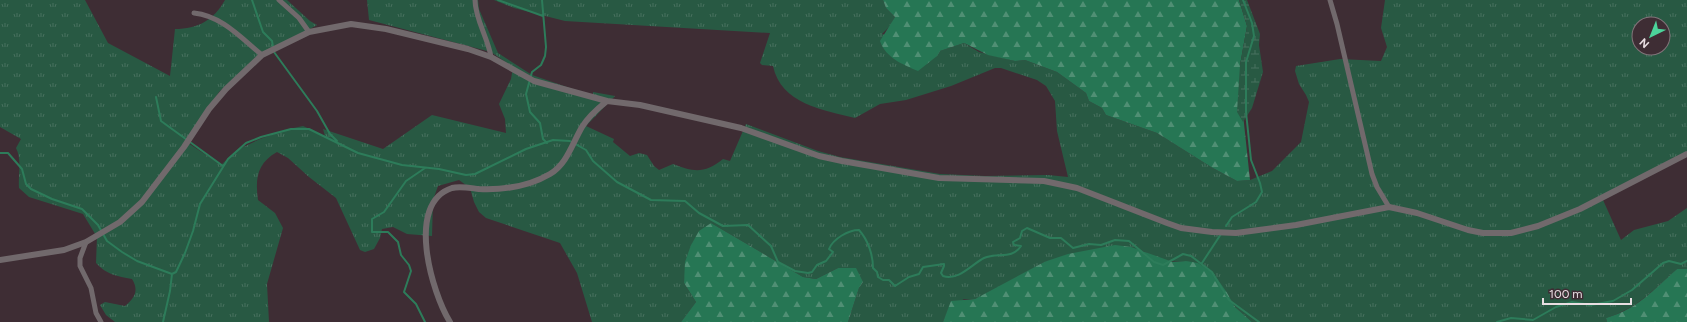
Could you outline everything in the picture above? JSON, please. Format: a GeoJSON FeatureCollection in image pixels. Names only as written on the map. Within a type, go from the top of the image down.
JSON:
{"type":"FeatureCollection","features":[{"type":"Feature","properties":{"kind":"street"},"geometry":{"type":"LineString","coordinates":[[279,0],[299,18],[309,32]]}},
{"type":"Feature","properties":{"kind":"street"},"geometry":{"type":"LineString","coordinates":[[475,0],[477,13],[488,40],[491,57]]}},
{"type":"Feature","properties":{"kind":"street"},"geometry":{"type":"LineString","coordinates":[[1330,0],[1372,174],[1377,187],[1389,207]]}},
{"type":"Feature","properties":{"kind":"street"},"geometry":{"type":"LineString","coordinates":[[194,13],[207,15],[219,21],[262,55]]}},
{"type":"Feature","properties":{"kind":"street"},"geometry":{"type":"LineString","coordinates":[[0,260],[52,253],[86,242],[110,230],[137,207],[184,147],[211,106],[262,55],[309,32],[344,25],[362,25],[437,42],[491,57],[534,81],[607,101],[640,105],[741,128],[806,152],[836,160],[939,178],[1044,181],[1059,183],[1077,188],[1167,223],[1196,230],[1226,233],[1296,226],[1389,207],[1417,213],[1468,230],[1498,234],[1511,233],[1538,226],[1574,212],[1687,154]]}},
{"type":"Feature","properties":{"kind":"street"},"geometry":{"type":"LineString","coordinates":[[450,322],[433,286],[427,253],[427,223],[429,213],[435,199],[453,188],[505,189],[548,175],[564,161],[581,128],[591,115],[607,101]]}},
{"type":"Feature","properties":{"kind":"street"},"geometry":{"type":"LineString","coordinates":[[86,242],[80,258],[80,266],[91,288],[96,313],[101,322]]}},
{"type":"Feature","properties":{"kind":"green space"},"geometry":{"type":"Polygon","coordinates":[[[0,0],[85,0],[108,43],[170,76],[175,29],[183,29],[204,22],[216,13],[225,0],[287,0],[310,21],[317,25],[296,37],[263,52],[219,92],[188,143],[221,165],[237,150],[260,139],[303,126],[325,136],[323,129],[383,149],[432,115],[506,133],[505,119],[499,104],[511,79],[513,67],[491,52],[369,20],[367,0],[478,0],[479,9],[498,53],[532,75],[593,96],[593,92],[615,96],[586,126],[614,139],[613,142],[630,156],[639,153],[647,155],[654,166],[659,170],[673,164],[687,169],[699,170],[717,164],[723,159],[730,161],[746,124],[818,151],[840,157],[940,174],[985,176],[1048,175],[1068,177],[1057,131],[1055,101],[1046,86],[1037,80],[1001,68],[995,68],[951,86],[906,100],[880,104],[855,118],[817,108],[794,97],[785,89],[778,79],[773,66],[762,65],[760,63],[770,33],[565,21],[514,8],[494,0],[883,0],[886,8],[895,17],[890,26],[882,34],[940,51],[964,43],[979,52],[1015,61],[1025,60],[1057,72],[1086,93],[1089,101],[1102,108],[1106,115],[1157,133],[1211,167],[1237,181],[1250,180],[1272,171],[1301,142],[1309,102],[1299,84],[1295,71],[1296,66],[1340,59],[1381,61],[1387,47],[1381,28],[1385,0],[1687,0],[1687,154],[1603,200],[1621,240],[1634,230],[1668,221],[1687,208],[1687,269],[1677,269],[1636,304],[1606,318],[1607,322],[1252,322],[1235,307],[1228,294],[1186,261],[1164,260],[1143,251],[1044,262],[987,294],[975,299],[964,299],[949,308],[943,322],[848,322],[859,288],[863,282],[838,268],[816,279],[803,277],[711,223],[697,235],[690,249],[684,283],[696,302],[681,322],[592,322],[577,273],[560,243],[486,218],[479,212],[470,188],[459,180],[438,186],[433,200],[432,236],[407,234],[393,227],[382,229],[380,238],[374,249],[365,252],[360,250],[336,198],[288,158],[277,152],[270,156],[261,166],[257,178],[258,200],[275,213],[283,228],[267,284],[269,322],[115,322],[106,315],[100,305],[105,302],[125,306],[135,294],[135,287],[132,279],[108,273],[96,263],[97,237],[83,214],[29,197],[19,188],[19,157],[16,148],[21,139],[0,127],[0,0]]]}},
{"type":"Feature","properties":{"kind":"green space"},"geometry":{"type":"Polygon","coordinates":[[[883,0],[1239,0],[1247,26],[1240,65],[1240,86],[1250,180],[1237,181],[1211,167],[1157,133],[1106,115],[1102,108],[1089,101],[1086,93],[1057,72],[1025,60],[1015,61],[988,55],[964,43],[940,51],[937,56],[918,71],[906,66],[890,56],[880,41],[895,17],[886,8],[883,0]]]}},
{"type":"Feature","properties":{"kind":"green space"},"geometry":{"type":"Polygon","coordinates":[[[1239,0],[1247,0],[1260,34],[1259,45],[1263,72],[1252,108],[1243,122],[1237,112],[1240,65],[1247,26],[1239,0]]]}},
{"type":"Feature","properties":{"kind":"green space"},"geometry":{"type":"Polygon","coordinates":[[[711,223],[803,277],[816,279],[838,268],[856,268],[863,282],[859,288],[848,322],[681,322],[696,302],[684,283],[685,262],[691,245],[699,231],[711,223]]]}},
{"type":"Feature","properties":{"kind":"green space"},"geometry":{"type":"Polygon","coordinates":[[[1115,245],[1131,247],[1173,262],[1186,261],[1198,263],[1213,273],[1235,307],[1252,322],[943,322],[951,301],[975,299],[1044,262],[1068,254],[1115,245]]]}},
{"type":"Feature","properties":{"kind":"green space"},"geometry":{"type":"Polygon","coordinates":[[[1677,269],[1687,269],[1687,322],[1607,322],[1606,318],[1618,314],[1636,304],[1652,292],[1677,269]]]}},
{"type":"Feature","properties":{"kind":"waterway"},"geometry":{"type":"LineString","coordinates":[[252,0],[263,32],[272,41],[273,47]]}},
{"type":"Feature","properties":{"kind":"waterway"},"geometry":{"type":"LineString","coordinates":[[498,0],[543,16]]}},
{"type":"Feature","properties":{"kind":"waterway"},"geometry":{"type":"LineString","coordinates":[[542,0],[546,47],[545,56],[541,65],[532,72],[526,94],[530,112],[540,123],[543,139],[547,143]]}},
{"type":"Feature","properties":{"kind":"waterway"},"geometry":{"type":"LineString","coordinates":[[1226,226],[1232,217],[1256,202],[1262,192],[1251,160],[1246,112],[1246,62],[1254,36],[1252,23],[1243,0]]}},
{"type":"Feature","properties":{"kind":"waterway"},"geometry":{"type":"LineString","coordinates":[[274,52],[317,111],[330,134],[337,141]]}},
{"type":"Feature","properties":{"kind":"waterway"},"geometry":{"type":"LineString","coordinates":[[156,97],[161,121],[223,166]]}},
{"type":"Feature","properties":{"kind":"waterway"},"geometry":{"type":"LineString","coordinates":[[172,274],[176,272],[185,253],[193,231],[200,204],[228,159],[246,143],[261,137],[291,129],[309,129],[358,153],[402,165],[439,169],[466,175],[475,174],[526,149],[553,140],[570,141],[586,150],[593,161],[617,182],[651,200],[685,201],[699,213],[723,226],[748,225],[771,246],[778,262],[795,271],[808,273],[812,272],[817,265],[826,261],[833,252],[829,249],[837,239],[850,232],[859,230],[865,238],[872,258],[873,268],[877,272],[878,277],[883,280],[889,280],[895,286],[909,277],[919,274],[923,267],[944,264],[941,273],[943,276],[949,277],[960,274],[989,256],[1013,253],[1021,246],[1014,245],[1013,242],[1020,238],[1022,231],[1027,228],[1050,238],[1061,238],[1073,248],[1089,244],[1101,245],[1115,240],[1129,241],[1154,262],[1163,265],[1183,254],[1191,256],[1212,272],[1229,300],[1259,322]]}},
{"type":"Feature","properties":{"kind":"waterway"},"geometry":{"type":"LineString","coordinates":[[0,153],[8,153],[22,169],[26,184],[31,189],[52,199],[82,209],[98,225],[107,241],[122,252],[137,261],[172,274]]}},
{"type":"Feature","properties":{"kind":"waterway"},"geometry":{"type":"LineString","coordinates":[[425,168],[406,181],[384,212],[372,219],[372,232],[388,232],[398,242],[401,255],[409,265],[411,271],[404,292],[416,304],[425,322]]}},
{"type":"Feature","properties":{"kind":"waterway"},"geometry":{"type":"LineString","coordinates":[[1202,263],[1221,234]]}},
{"type":"Feature","properties":{"kind":"waterway"},"geometry":{"type":"LineString","coordinates":[[1497,322],[1511,318],[1533,320],[1556,307],[1572,302],[1591,305],[1613,301],[1632,290],[1663,263],[1669,261],[1681,264],[1687,261]]}},
{"type":"Feature","properties":{"kind":"waterway"},"geometry":{"type":"LineString","coordinates":[[163,322],[172,274]]}}]}
